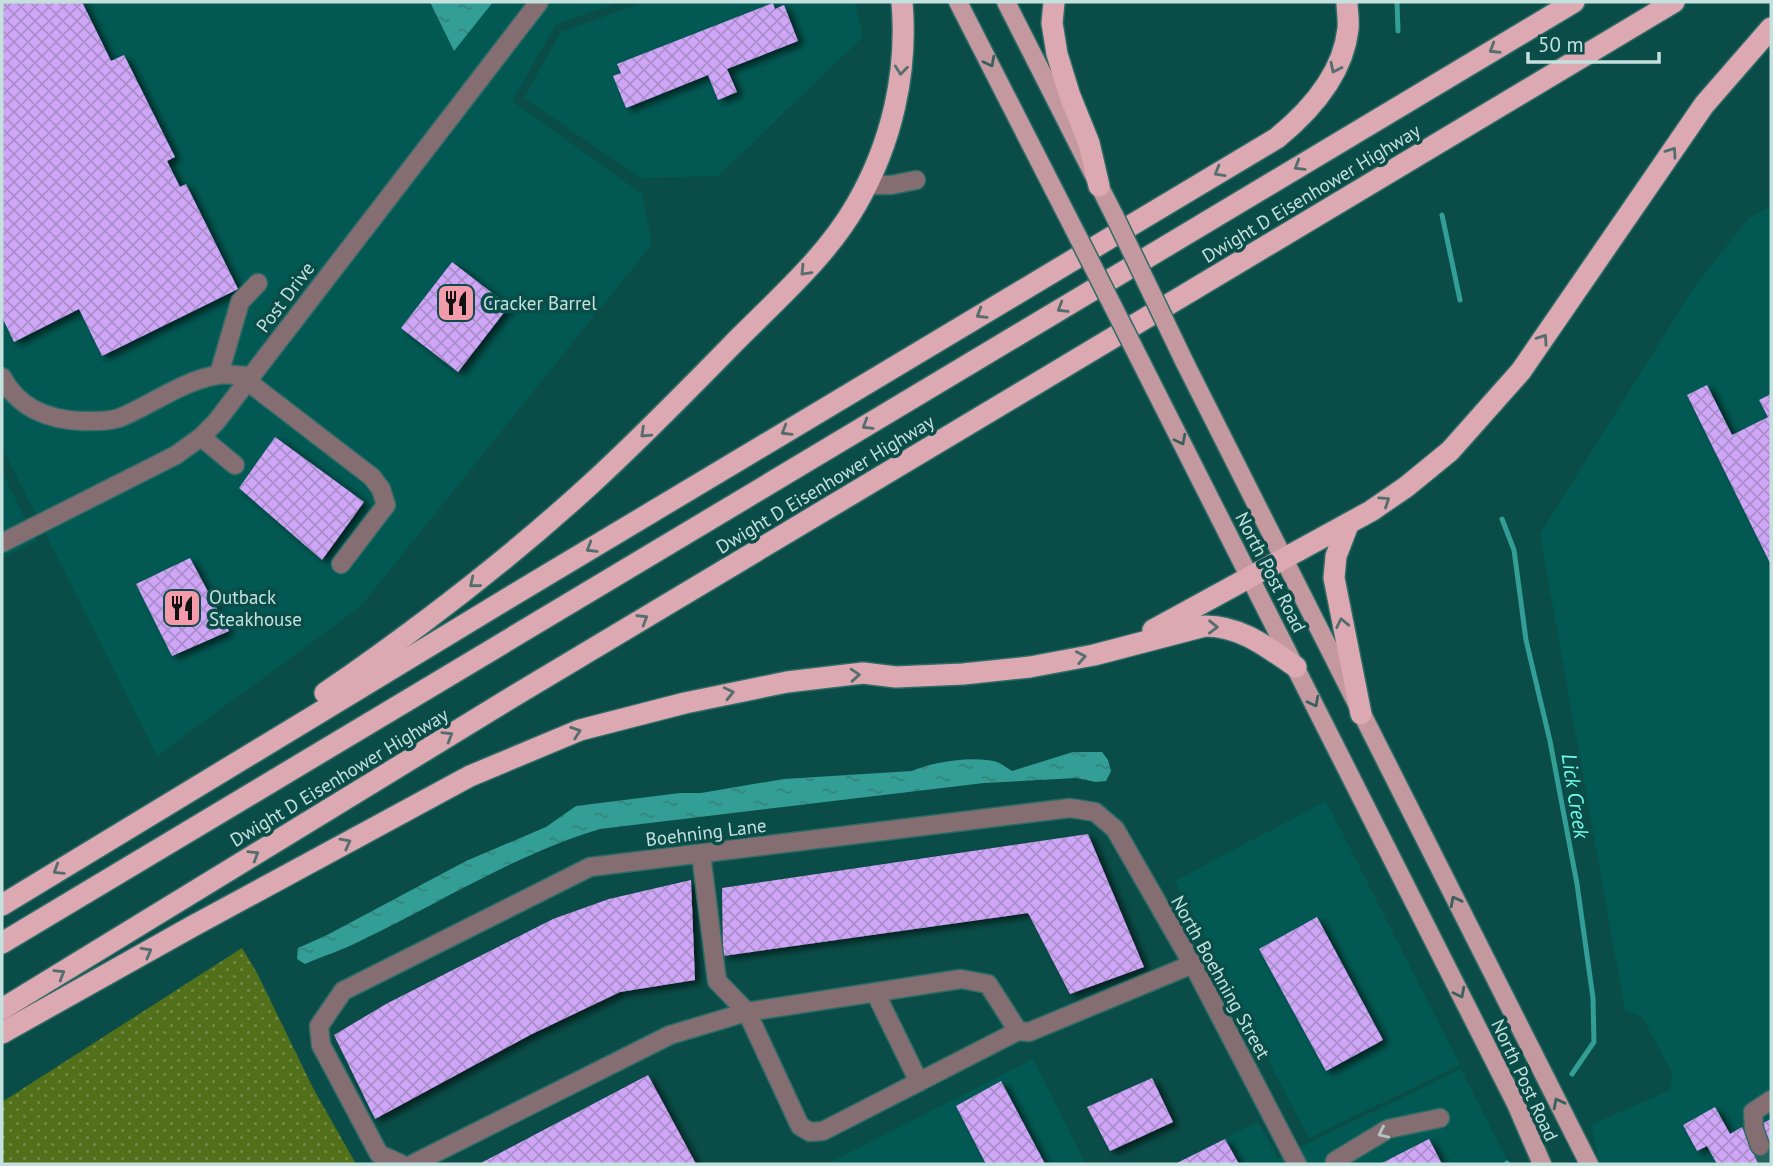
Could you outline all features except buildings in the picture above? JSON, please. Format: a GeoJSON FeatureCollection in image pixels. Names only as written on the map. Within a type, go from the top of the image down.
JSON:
{"type":"FeatureCollection","features":[{"type":"Feature","properties":{"kind":"highway"},"geometry":{"type":"LineString","coordinates":[[115,835],[394,646],[520,547],[654,424],[821,255],[856,206],[887,135],[899,86],[903,45],[902,2]]}},
{"type":"Feature","properties":{"kind":"highway"},"geometry":{"type":"LineString","coordinates":[[1054,2],[1052,23],[1057,54],[1069,96],[1090,143],[1099,186]]}},
{"type":"Feature","properties":{"kind":"highway"},"geometry":{"type":"LineString","coordinates":[[2,905],[1278,138],[1299,120],[1338,66],[1348,30],[1347,2]]}},
{"type":"Feature","properties":{"kind":"highway","name":"Dwight D Eisenhower Highway"},"geometry":{"type":"LineString","coordinates":[[2,943],[1574,2]]}},
{"type":"Feature","properties":{"kind":"highway","name":"Dwight D Eisenhower Highway"},"geometry":{"type":"LineString","coordinates":[[2,1009],[514,696],[1674,2]]}},
{"type":"Feature","properties":{"kind":"highway"},"geometry":{"type":"LineString","coordinates":[[1123,646],[1283,557],[1348,525],[1406,487],[1450,451],[1500,397],[1536,351],[1704,105],[1771,28]]}},
{"type":"Feature","properties":{"kind":"highway"},"geometry":{"type":"LineString","coordinates":[[1348,525],[1336,556],[1334,578],[1361,714]]}},
{"type":"Feature","properties":{"kind":"highway"},"geometry":{"type":"LineString","coordinates":[[2,1033],[470,776],[580,730],[685,703],[787,682],[863,673],[895,677],[998,671],[1094,655],[1205,626],[1222,626],[1258,641],[1296,667]]}},
{"type":"Feature","properties":{"kind":"main road","name":"North Post Road"},"geometry":{"type":"LineString","coordinates":[[958,2],[1516,1104],[1542,1164]]}},
{"type":"Feature","properties":{"kind":"main road","name":"North Post Road"},"geometry":{"type":"LineString","coordinates":[[1006,2],[1582,1161]]}},
{"type":"Feature","properties":{"kind":"street","name":"Post Drive"},"geometry":{"type":"LineString","coordinates":[[2,543],[176,455],[201,437],[249,379],[539,2]]}},
{"type":"Feature","properties":{"kind":"street"},"geometry":{"type":"LineString","coordinates":[[867,185],[891,185],[916,180]]}},
{"type":"Feature","properties":{"kind":"street"},"geometry":{"type":"LineString","coordinates":[[219,374],[240,302],[258,283]]}},
{"type":"Feature","properties":{"kind":"street"},"geometry":{"type":"LineString","coordinates":[[2,377],[8,389],[32,410],[61,420],[95,421],[117,419],[192,382],[219,374],[249,379],[372,477],[381,489],[386,505],[341,564]]}},
{"type":"Feature","properties":{"kind":"street"},"geometry":{"type":"LineString","coordinates":[[201,437],[235,465]]}},
{"type":"Feature","properties":{"kind":"street","name":"Boehning Lane"},"geometry":{"type":"LineString","coordinates":[[401,1164],[379,1154],[321,1045],[319,1026],[343,991],[590,867],[1070,808],[1086,809],[1101,815]]}},
{"type":"Feature","properties":{"kind":"street","name":"North Boehning Street"},"geometry":{"type":"LineString","coordinates":[[1101,815],[1115,829],[1193,964],[1297,1164]]}},
{"type":"Feature","properties":{"kind":"street"},"geometry":{"type":"LineString","coordinates":[[702,854],[718,981],[747,1012],[800,1126],[810,1132],[823,1131],[1018,1031],[1029,1032],[1193,964]]}},
{"type":"Feature","properties":{"kind":"street"},"geometry":{"type":"LineString","coordinates":[[413,1164],[670,1035],[747,1012],[961,979],[988,984],[1018,1031]]}},
{"type":"Feature","properties":{"kind":"street"},"geometry":{"type":"LineString","coordinates":[[875,992],[919,1082]]}},
{"type":"Feature","properties":{"kind":"street"},"geometry":{"type":"LineString","coordinates":[[1760,1146],[1754,1129],[1753,1112],[1771,1100]]}},
{"type":"Feature","properties":{"kind":"street"},"geometry":{"type":"LineString","coordinates":[[1336,1164],[1335,1161],[1351,1149],[1388,1129],[1440,1118]]}},
{"type":"Feature","properties":{"kind":"shaded area"},"geometry":{"type":"Polygon","coordinates":[[[2,2],[620,2],[556,24],[512,101],[642,194],[652,244],[360,607],[157,756],[2,447],[2,2]]]}},
{"type":"Feature","properties":{"kind":"shaded area"},"geometry":{"type":"Polygon","coordinates":[[[645,2],[855,2],[863,37],[718,176],[641,178],[524,98],[561,32],[645,2]]]}},
{"type":"Feature","properties":{"kind":"shaded area"},"geometry":{"type":"Polygon","coordinates":[[[1771,206],[1771,1164],[1600,1164],[1591,1125],[1670,1090],[1672,1072],[1642,1017],[1625,1010],[1540,534],[1695,286],[1749,218],[1771,206]]]}},
{"type":"Feature","properties":{"kind":"shaded area"},"geometry":{"type":"Polygon","coordinates":[[[2,472],[36,541],[2,558],[2,472]]]}},
{"type":"Feature","properties":{"kind":"shaded area"},"geometry":{"type":"Polygon","coordinates":[[[1326,801],[1460,1065],[1309,1138],[1175,881],[1326,801]]]}},
{"type":"Feature","properties":{"kind":"shaded area"},"geometry":{"type":"Polygon","coordinates":[[[1033,1059],[1086,1164],[827,1164],[1033,1059]]]}},
{"type":"Feature","properties":{"kind":"shaded area"},"geometry":{"type":"Polygon","coordinates":[[[1461,1069],[1509,1164],[1174,1164],[1258,1122],[1278,1158],[1461,1069]]]}},
{"type":"Feature","properties":{"kind":"green space"},"geometry":{"type":"Polygon","coordinates":[[[242,948],[313,1088],[356,1164],[2,1164],[2,1102],[242,948]]]}},
{"type":"Feature","properties":{"kind":"water"},"geometry":{"type":"Polygon","coordinates":[[[430,2],[493,2],[454,51],[430,2]]]}},
{"type":"Feature","properties":{"kind":"water"},"geometry":{"type":"Polygon","coordinates":[[[1073,752],[1102,752],[1111,771],[1106,781],[1076,778],[984,783],[600,829],[537,852],[347,947],[305,964],[297,959],[298,948],[466,861],[546,827],[576,806],[680,793],[701,793],[784,779],[912,771],[942,762],[966,759],[997,762],[1012,771],[1073,752]]]}},
{"type":"Feature","properties":{"kind":"waterway","name":"Lick Creek"},"geometry":{"type":"LineString","coordinates":[[1397,2],[1398,31]]}},
{"type":"Feature","properties":{"kind":"waterway","name":"Lick Creek"},"geometry":{"type":"LineString","coordinates":[[1442,215],[1460,300]]}},
{"type":"Feature","properties":{"kind":"waterway","name":"Lick Creek"},"geometry":{"type":"LineString","coordinates":[[1502,519],[1514,550],[1526,640],[1550,741],[1577,884],[1593,998],[1594,1042],[1572,1074]]}},
{"type":"Feature","properties":{"kind":"tunnel"},"geometry":{"type":"LineString","coordinates":[[1760,1146],[1768,1164]]}},
{"type":"Feature","properties":{"kind":"place","name":"Cracker Barrel"},"geometry":{"type":"Point","coordinates":[456,303]}},
{"type":"Feature","properties":{"kind":"place","name":"Outback Steakhouse"},"geometry":{"type":"Point","coordinates":[182,608]}}]}
